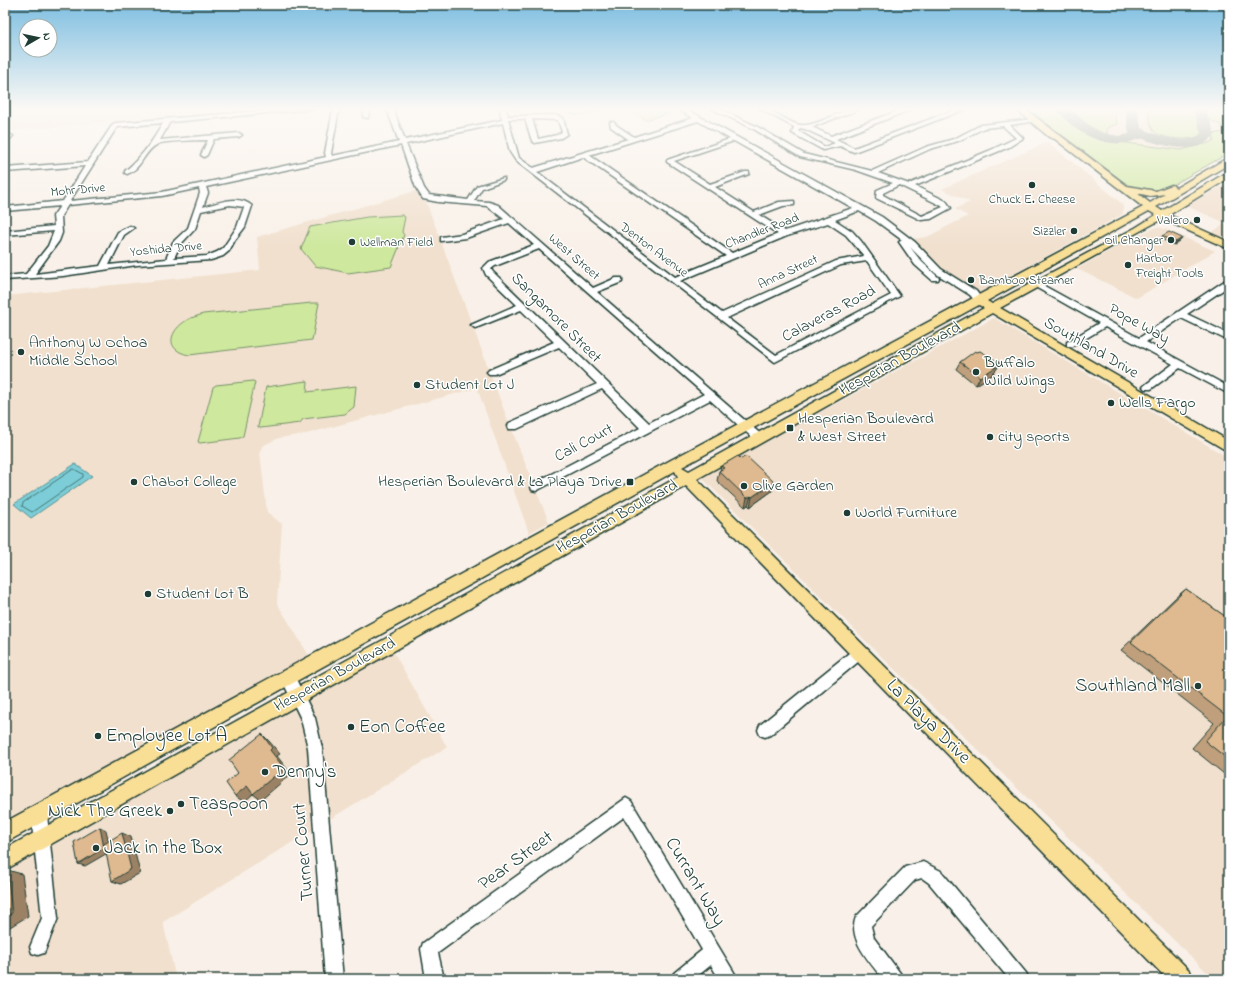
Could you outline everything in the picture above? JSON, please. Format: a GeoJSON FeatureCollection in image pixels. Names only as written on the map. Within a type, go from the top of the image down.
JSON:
{"type":"FeatureCollection","features":[{"type":"Feature","properties":{"kind":"main road"},"geometry":{"type":"LineString","coordinates":[[1071,155],[1145,210],[1229,254]]}},
{"type":"Feature","properties":{"kind":"main road"},"geometry":{"type":"LineString","coordinates":[[1078,155],[1082,158],[1090,160]]}},
{"type":"Feature","properties":{"kind":"main road"},"geometry":{"type":"LineString","coordinates":[[1083,155],[1124,187],[1145,210]]}},
{"type":"Feature","properties":{"kind":"main road"},"geometry":{"type":"LineString","coordinates":[[1214,184],[1210,179],[1221,170],[1225,163]]}},
{"type":"Feature","properties":{"kind":"main road","name":"Hesperian Boulevard"},"geometry":{"type":"LineString","coordinates":[[5,833],[674,465],[1145,210],[1225,163]]}},
{"type":"Feature","properties":{"kind":"main road"},"geometry":{"type":"LineString","coordinates":[[1124,187],[1147,193],[1160,194],[1196,174],[1205,175]]}},
{"type":"Feature","properties":{"kind":"main road","name":"Hesperian Boulevard"},"geometry":{"type":"LineString","coordinates":[[5,860],[990,308],[1158,218],[1229,174]]}},
{"type":"Feature","properties":{"kind":"main road"},"geometry":{"type":"LineString","coordinates":[[1158,218],[1229,246]]}},
{"type":"Feature","properties":{"kind":"main road","name":"Southland Drive"},"geometry":{"type":"LineString","coordinates":[[978,300],[1229,448]]}},
{"type":"Feature","properties":{"kind":"main road","name":"La Playa Drive"},"geometry":{"type":"LineString","coordinates":[[674,465],[1175,976]]}},
{"type":"Feature","properties":{"kind":"street"},"geometry":{"type":"LineString","coordinates":[[28,277],[35,266],[45,257],[58,234],[57,216],[95,155]]}},
{"type":"Feature","properties":{"kind":"street"},"geometry":{"type":"LineString","coordinates":[[127,172],[137,164],[142,155]]}},
{"type":"Feature","properties":{"kind":"street","name":"Mohr Drive"},"geometry":{"type":"LineString","coordinates":[[5,209],[146,196],[202,186],[344,155]]}},
{"type":"Feature","properties":{"kind":"street","name":"West Street"},"geometry":{"type":"LineString","coordinates":[[407,155],[420,188],[426,197],[438,200],[489,204],[495,207],[759,438]]}},
{"type":"Feature","properties":{"kind":"street","name":"Denton Avenue"},"geometry":{"type":"LineString","coordinates":[[514,155],[532,171],[774,359]]}},
{"type":"Feature","properties":{"kind":"street"},"geometry":{"type":"LineString","coordinates":[[532,171],[584,155],[731,256]]}},
{"type":"Feature","properties":{"kind":"street"},"geometry":{"type":"LineString","coordinates":[[687,155],[669,161],[784,234]]}},
{"type":"Feature","properties":{"kind":"street"},"geometry":{"type":"LineString","coordinates":[[764,155],[884,222],[912,244],[938,271],[973,293],[978,300]]}},
{"type":"Feature","properties":{"kind":"street"},"geometry":{"type":"LineString","coordinates":[[800,155],[815,160],[847,164],[909,186],[943,203],[946,208],[928,217],[921,218],[879,196],[880,192],[898,183]]}},
{"type":"Feature","properties":{"kind":"street"},"geometry":{"type":"LineString","coordinates":[[872,173],[913,155]]}},
{"type":"Feature","properties":{"kind":"street"},"geometry":{"type":"LineString","coordinates":[[909,186],[957,164],[987,155]]}},
{"type":"Feature","properties":{"kind":"street"},"geometry":{"type":"LineString","coordinates":[[5,170],[89,164]]}},
{"type":"Feature","properties":{"kind":"street"},"geometry":{"type":"LineString","coordinates":[[709,187],[747,173]]}},
{"type":"Feature","properties":{"kind":"street"},"geometry":{"type":"LineString","coordinates":[[470,202],[479,187],[502,179]]}},
{"type":"Feature","properties":{"kind":"street"},"geometry":{"type":"LineString","coordinates":[[169,261],[176,244],[191,229],[204,193],[202,186]]}},
{"type":"Feature","properties":{"kind":"street","name":"Yoshida Drive"},"geometry":{"type":"LineString","coordinates":[[5,278],[63,274],[137,262],[208,258],[220,254],[226,249],[231,239],[241,227],[248,206],[243,202],[232,202],[198,210]]}},
{"type":"Feature","properties":{"kind":"street"},"geometry":{"type":"LineString","coordinates":[[754,214],[782,204],[791,203]]}},
{"type":"Feature","properties":{"kind":"street","name":"Chandler Road"},"geometry":{"type":"LineString","coordinates":[[674,280],[784,234],[830,220],[859,208]]}},
{"type":"Feature","properties":{"kind":"street"},"geometry":{"type":"LineString","coordinates":[[444,239],[463,236],[509,220]]}},
{"type":"Feature","properties":{"kind":"street"},"geometry":{"type":"LineString","coordinates":[[830,220],[849,233],[868,258]]}},
{"type":"Feature","properties":{"kind":"street"},"geometry":{"type":"LineString","coordinates":[[5,233],[58,228]]}},
{"type":"Feature","properties":{"kind":"street"},"geometry":{"type":"LineString","coordinates":[[104,267],[121,234],[130,228]]}},
{"type":"Feature","properties":{"kind":"street","name":"Sangamore Street"},"geometry":{"type":"LineString","coordinates":[[540,246],[492,264],[488,268],[489,273],[648,428]]}},
{"type":"Feature","properties":{"kind":"street","name":"Calaveras Road"},"geometry":{"type":"LineString","coordinates":[[774,359],[896,296],[868,258]]}},
{"type":"Feature","properties":{"kind":"street","name":"Anna Street"},"geometry":{"type":"LineString","coordinates":[[721,317],[839,263],[868,258]]}},
{"type":"Feature","properties":{"kind":"street"},"geometry":{"type":"LineString","coordinates":[[592,292],[619,280]]}},
{"type":"Feature","properties":{"kind":"street"},"geometry":{"type":"LineString","coordinates":[[1139,342],[1229,282]]}},
{"type":"Feature","properties":{"kind":"street","name":"Pope Way"},"geometry":{"type":"LineString","coordinates":[[1034,284],[1229,391]]}},
{"type":"Feature","properties":{"kind":"street"},"geometry":{"type":"LineString","coordinates":[[1220,288],[1229,293]]}},
{"type":"Feature","properties":{"kind":"street"},"geometry":{"type":"LineString","coordinates":[[475,325],[523,306]]}},
{"type":"Feature","properties":{"kind":"street"},"geometry":{"type":"LineString","coordinates":[[1181,314],[1229,338]]}},
{"type":"Feature","properties":{"kind":"street"},"geometry":{"type":"LineString","coordinates":[[1070,344],[1105,323]]}},
{"type":"Feature","properties":{"kind":"street"},"geometry":{"type":"LineString","coordinates":[[492,372],[561,343]]}},
{"type":"Feature","properties":{"kind":"street"},"geometry":{"type":"LineString","coordinates":[[1148,387],[1180,364]]}},
{"type":"Feature","properties":{"kind":"street"},"geometry":{"type":"LineString","coordinates":[[513,426],[603,385]]}},
{"type":"Feature","properties":{"kind":"street","name":"Cali Court"},"geometry":{"type":"LineString","coordinates":[[536,486],[711,395]]}},
{"type":"Feature","properties":{"kind":"street"},"geometry":{"type":"LineString","coordinates":[[765,730],[859,652]]}},
{"type":"Feature","properties":{"kind":"street","name":"Turner Court"},"geometry":{"type":"LineString","coordinates":[[288,678],[308,718],[315,748],[334,979]]}},
{"type":"Feature","properties":{"kind":"street","name":"Pear Street"},"geometry":{"type":"LineString","coordinates":[[434,979],[429,949],[626,806]]}},
{"type":"Feature","properties":{"kind":"street","name":"Currant Way"},"geometry":{"type":"LineString","coordinates":[[626,806],[729,979]]}},
{"type":"Feature","properties":{"kind":"street"},"geometry":{"type":"LineString","coordinates":[[38,815],[50,918],[38,947]]}},
{"type":"Feature","properties":{"kind":"street"},"geometry":{"type":"LineString","coordinates":[[894,979],[866,942],[862,923],[911,873],[922,870],[935,877],[1020,979]]}},
{"type":"Feature","properties":{"kind":"street"},"geometry":{"type":"LineString","coordinates":[[680,979],[713,952]]}},
{"type":"Feature","properties":{"kind":"shaded area"},"geometry":{"type":"Polygon","coordinates":[[[1019,155],[1064,155],[1119,201],[1123,206],[1123,214],[979,293],[943,271],[925,256],[912,239],[927,237],[968,216],[955,209],[970,202],[942,189],[1019,155]]]}},
{"type":"Feature","properties":{"kind":"shaded area"},"geometry":{"type":"Polygon","coordinates":[[[1089,155],[1226,155],[1164,190],[1136,189],[1089,155]]]}},
{"type":"Feature","properties":{"kind":"shaded area"},"geometry":{"type":"Polygon","coordinates":[[[1229,182],[1229,243],[1209,234],[1226,223],[1186,206],[1229,182]]]}},
{"type":"Feature","properties":{"kind":"shaded area","name":"Chabot College"},"geometry":{"type":"Polygon","coordinates":[[[415,191],[424,196],[507,418],[549,522],[529,533],[477,388],[306,434],[279,438],[262,446],[260,452],[267,512],[282,524],[277,603],[310,657],[5,825],[5,296],[260,270],[257,237],[415,191]]]}},
{"type":"Feature","properties":{"kind":"shaded area"},"geometry":{"type":"Polygon","coordinates":[[[1157,227],[1165,229],[1215,251],[1137,298],[1077,269],[1134,237],[1157,227]]]}},
{"type":"Feature","properties":{"kind":"shaded area"},"geometry":{"type":"Polygon","coordinates":[[[994,318],[1229,458],[1229,979],[1214,979],[889,664],[701,477],[994,318]]]}},
{"type":"Feature","properties":{"kind":"shaded area"},"geometry":{"type":"Polygon","coordinates":[[[392,649],[447,747],[163,922],[176,979],[5,979],[5,868],[392,649]]]}},
{"type":"Feature","properties":{"kind":"green space"},"geometry":{"type":"Polygon","coordinates":[[[1088,155],[1226,155],[1164,190],[1155,192],[1133,188],[1088,155]]]}},
{"type":"Feature","properties":{"kind":"green space","name":"Wellman Field"},"geometry":{"type":"Polygon","coordinates":[[[402,215],[405,217],[402,232],[404,235],[391,267],[348,273],[315,266],[301,249],[310,227],[367,217],[402,215]]]}},
{"type":"Feature","properties":{"kind":"green space"},"geometry":{"type":"Polygon","coordinates":[[[319,303],[312,340],[189,355],[181,353],[173,345],[172,340],[176,329],[189,319],[203,314],[319,303]]]}},
{"type":"Feature","properties":{"kind":"green space"},"geometry":{"type":"Polygon","coordinates":[[[306,381],[308,382],[307,392],[356,386],[354,407],[345,414],[303,419],[300,423],[261,428],[258,427],[266,387],[306,381]]]}},
{"type":"Feature","properties":{"kind":"green space"},"geometry":{"type":"Polygon","coordinates":[[[255,382],[243,436],[240,438],[198,442],[213,387],[216,385],[255,382]]]}},
{"type":"Feature","properties":{"kind":"water"},"geometry":{"type":"Polygon","coordinates":[[[75,464],[92,476],[31,518],[14,504],[75,464]]]}},
{"type":"Feature","properties":{"kind":"building"},"geometry":{"type":"Polygon","coordinates":[[[1169,232],[1182,238],[1176,242],[1162,236],[1169,232]]]}},
{"type":"Feature","properties":{"kind":"building"},"geometry":{"type":"Polygon","coordinates":[[[975,351],[980,351],[1000,363],[980,377],[960,362],[975,351]]]}},
{"type":"Feature","properties":{"kind":"building"},"geometry":{"type":"Polygon","coordinates":[[[738,456],[741,459],[746,456],[774,482],[752,497],[747,498],[719,471],[724,468],[721,466],[738,456]]]}},
{"type":"Feature","properties":{"kind":"building","name":"Southland Mall"},"geometry":{"type":"Polygon","coordinates":[[[1186,589],[1229,619],[1229,760],[1205,741],[1227,716],[1131,642],[1186,589]]]}},
{"type":"Feature","properties":{"kind":"building","name":"Denny's"},"geometry":{"type":"Polygon","coordinates":[[[262,734],[272,748],[270,750],[284,768],[253,794],[247,786],[235,796],[226,783],[238,773],[229,760],[262,734]]]}},
{"type":"Feature","properties":{"kind":"building"},"geometry":{"type":"Polygon","coordinates":[[[100,827],[104,848],[78,864],[74,842],[100,827]]]}},
{"type":"Feature","properties":{"kind":"building"},"geometry":{"type":"Polygon","coordinates":[[[122,833],[131,869],[112,881],[104,844],[122,833]]]}},
{"type":"Feature","properties":{"kind":"building"},"geometry":{"type":"Polygon","coordinates":[[[7,870],[12,913],[5,917],[5,871],[7,870]]]}},
{"type":"Feature","properties":{"kind":"place","name":"Chuck E. Cheese"},"geometry":{"type":"Point","coordinates":[1032,185]}},
{"type":"Feature","properties":{"kind":"place","name":"Valero"},"geometry":{"type":"Point","coordinates":[1197,220]}},
{"type":"Feature","properties":{"kind":"place","name":"Sizzler"},"geometry":{"type":"Point","coordinates":[1074,231]}},
{"type":"Feature","properties":{"kind":"place","name":"Oil Changer"},"geometry":{"type":"Point","coordinates":[1171,240]}},
{"type":"Feature","properties":{"kind":"place","name":"Wellman Field"},"geometry":{"type":"Point","coordinates":[352,242]}},
{"type":"Feature","properties":{"kind":"place","name":"Harbor Freight Tools"},"geometry":{"type":"Point","coordinates":[1128,265]}},
{"type":"Feature","properties":{"kind":"place","name":"Bamboo Steamer"},"geometry":{"type":"Point","coordinates":[971,280]}},
{"type":"Feature","properties":{"kind":"place","name":"Anthony W Ochoa Middle School"},"geometry":{"type":"Point","coordinates":[21,352]}},
{"type":"Feature","properties":{"kind":"place","name":"Buffalo Wild Wings"},"geometry":{"type":"Point","coordinates":[976,372]}},
{"type":"Feature","properties":{"kind":"place","name":"Student Lot J"},"geometry":{"type":"Point","coordinates":[417,385]}},
{"type":"Feature","properties":{"kind":"place","name":"Wells Fargo"},"geometry":{"type":"Point","coordinates":[1111,403]}},
{"type":"Feature","properties":{"kind":"place","name":"Hesperian Boulevard & West Street"},"geometry":{"type":"Point","coordinates":[790,428]}},
{"type":"Feature","properties":{"kind":"place","name":"city sports"},"geometry":{"type":"Point","coordinates":[990,437]}},
{"type":"Feature","properties":{"kind":"place","name":"Chabot College"},"geometry":{"type":"Point","coordinates":[134,482]}},
{"type":"Feature","properties":{"kind":"place","name":"Hesperian Boulevard & La Playa Drive"},"geometry":{"type":"Point","coordinates":[630,482]}},
{"type":"Feature","properties":{"kind":"place","name":"Olive Garden"},"geometry":{"type":"Point","coordinates":[744,486]}},
{"type":"Feature","properties":{"kind":"place","name":"World Furniture"},"geometry":{"type":"Point","coordinates":[847,513]}},
{"type":"Feature","properties":{"kind":"place","name":"Student Lot B"},"geometry":{"type":"Point","coordinates":[148,594]}},
{"type":"Feature","properties":{"kind":"place","name":"Southland Mall"},"geometry":{"type":"Point","coordinates":[1198,686]}},
{"type":"Feature","properties":{"kind":"place","name":"Eon Coffee"},"geometry":{"type":"Point","coordinates":[351,727]}},
{"type":"Feature","properties":{"kind":"place","name":"Employee Lot A"},"geometry":{"type":"Point","coordinates":[98,736]}},
{"type":"Feature","properties":{"kind":"place","name":"Denny's"},"geometry":{"type":"Point","coordinates":[265,772]}},
{"type":"Feature","properties":{"kind":"place","name":"Teaspoon"},"geometry":{"type":"Point","coordinates":[181,804]}},
{"type":"Feature","properties":{"kind":"place","name":"Nick The Greek"},"geometry":{"type":"Point","coordinates":[170,811]}},
{"type":"Feature","properties":{"kind":"place","name":"Jack in the Box"},"geometry":{"type":"Point","coordinates":[96,848]}}]}
